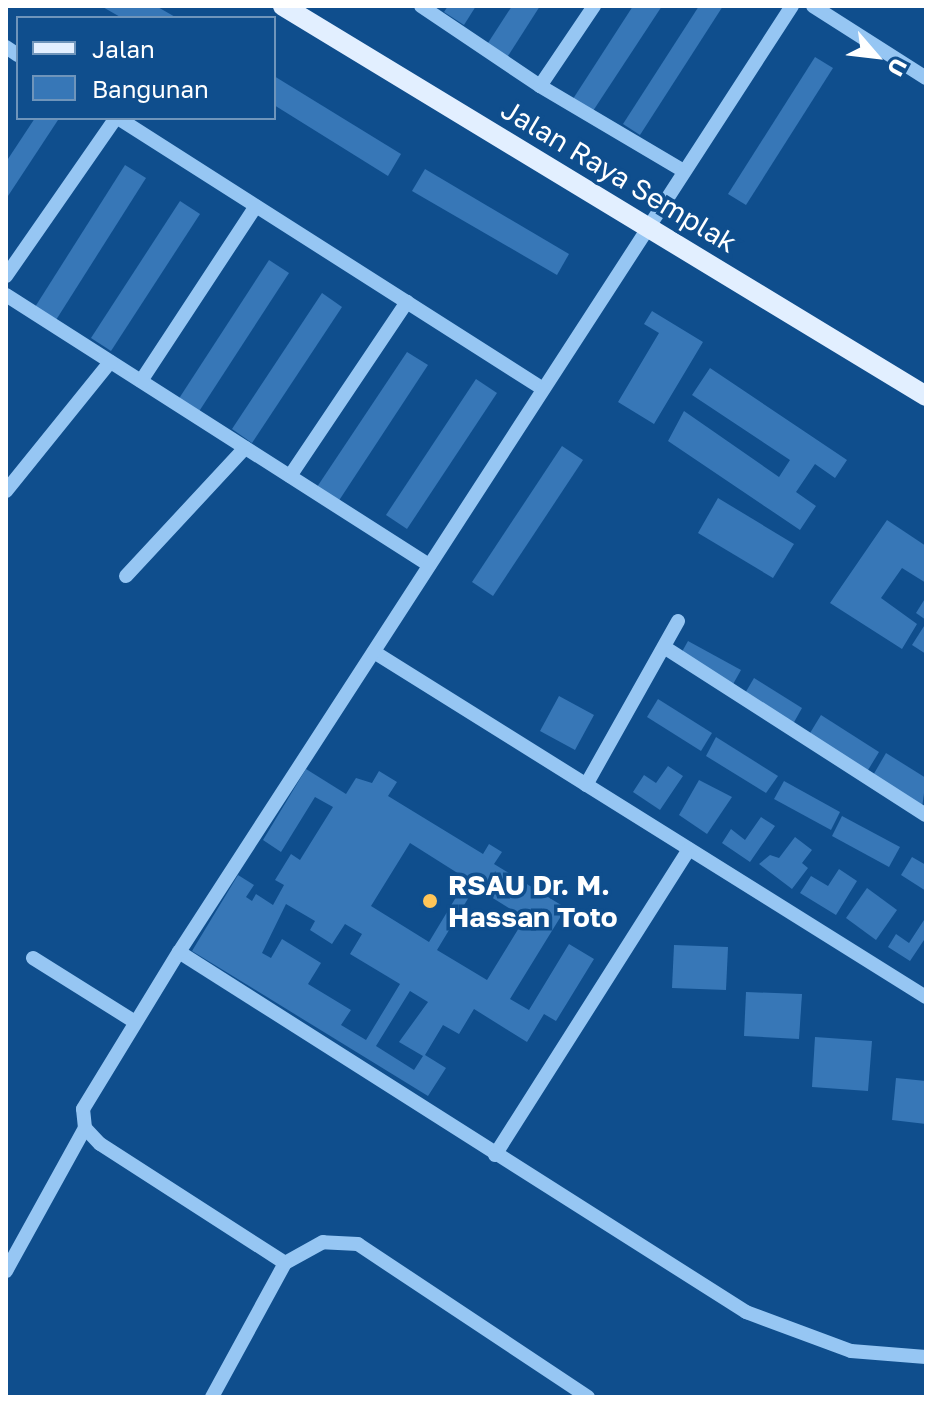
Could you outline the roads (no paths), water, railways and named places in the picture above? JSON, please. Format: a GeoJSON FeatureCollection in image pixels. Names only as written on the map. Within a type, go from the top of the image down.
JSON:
{"type":"FeatureCollection","features":[{"type":"Feature","properties":{"kind":"main road","name":"Jalan Raya Semplak"},"geometry":{"type":"LineString","coordinates":[[283,6],[926,396]]}},
{"type":"Feature","properties":{"kind":"street"},"geometry":{"type":"LineString","coordinates":[[421,6],[540,86],[684,171]]}},
{"type":"Feature","properties":{"kind":"street"},"geometry":{"type":"LineString","coordinates":[[540,86],[594,6]]}},
{"type":"Feature","properties":{"kind":"street"},"geometry":{"type":"LineString","coordinates":[[6,1271],[85,1128],[89,1093],[792,6]]}},
{"type":"Feature","properties":{"kind":"street"},"geometry":{"type":"LineString","coordinates":[[813,6],[926,78]]}},
{"type":"Feature","properties":{"kind":"street"},"geometry":{"type":"LineString","coordinates":[[6,276],[116,120]]}},
{"type":"Feature","properties":{"kind":"street"},"geometry":{"type":"LineString","coordinates":[[120,120],[543,389]]}},
{"type":"Feature","properties":{"kind":"street"},"geometry":{"type":"LineString","coordinates":[[141,381],[256,206]]}},
{"type":"Feature","properties":{"kind":"street"},"geometry":{"type":"LineString","coordinates":[[6,295],[429,565]]}},
{"type":"Feature","properties":{"kind":"street"},"geometry":{"type":"LineString","coordinates":[[290,476],[407,302]]}},
{"type":"Feature","properties":{"kind":"street"},"geometry":{"type":"LineString","coordinates":[[6,491],[110,362]]}},
{"type":"Feature","properties":{"kind":"street"},"geometry":{"type":"LineString","coordinates":[[126,576],[245,448]]}},
{"type":"Feature","properties":{"kind":"street"},"geometry":{"type":"LineString","coordinates":[[586,785],[678,621]]}},
{"type":"Feature","properties":{"kind":"street"},"geometry":{"type":"LineString","coordinates":[[664,647],[926,815]]}},
{"type":"Feature","properties":{"kind":"street"},"geometry":{"type":"LineString","coordinates":[[374,652],[926,997]]}},
{"type":"Feature","properties":{"kind":"street"},"geometry":{"type":"LineString","coordinates":[[495,1155],[689,849]]}},
{"type":"Feature","properties":{"kind":"street"},"geometry":{"type":"LineString","coordinates":[[179,952],[746,1312],[851,1351],[926,1357]]}},
{"type":"Feature","properties":{"kind":"street"},"geometry":{"type":"LineString","coordinates":[[33,958],[135,1022]]}},
{"type":"Feature","properties":{"kind":"street"},"geometry":{"type":"LineString","coordinates":[[85,1128],[100,1144],[285,1263]]}},
{"type":"Feature","properties":{"kind":"street"},"geometry":{"type":"LineString","coordinates":[[212,1397],[285,1263],[323,1242],[358,1244],[588,1397]]}},
{"type":"Feature","properties":{"kind":"place","name":"RSAU Dr. M. Hassan Toto"},"geometry":{"type":"Point","coordinates":[430,901]}}]}
